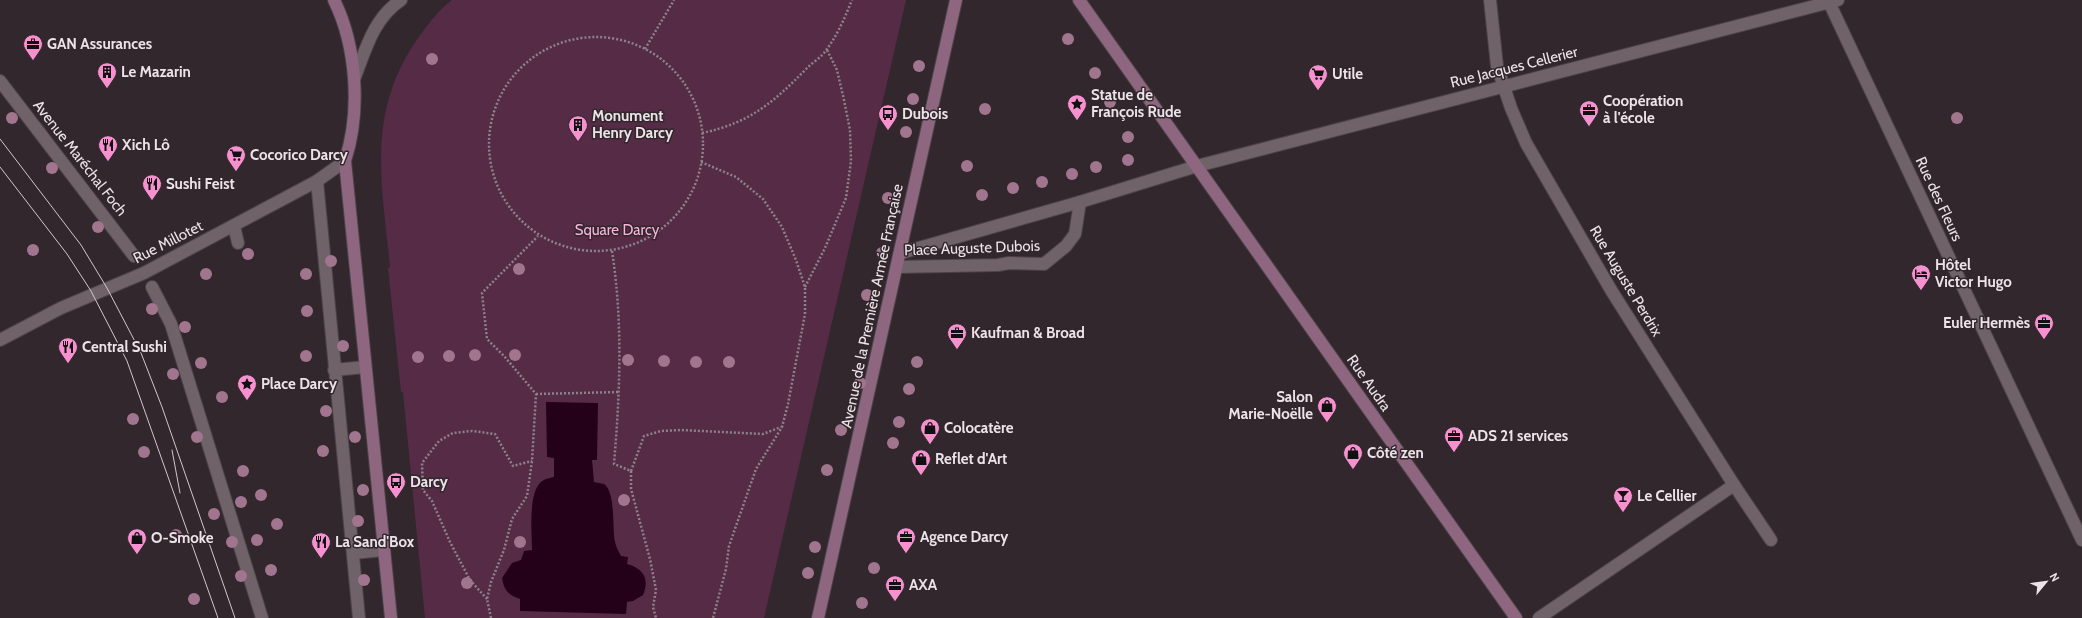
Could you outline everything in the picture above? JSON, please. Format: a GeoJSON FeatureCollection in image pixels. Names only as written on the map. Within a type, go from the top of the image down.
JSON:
{"type":"FeatureCollection","features":[{"type":"Feature","properties":{"kind":"main road"},"geometry":{"type":"LineString","coordinates":[[334,0],[349,41],[355,77],[351,142],[345,161],[391,618]]}},
{"type":"Feature","properties":{"kind":"main road","name":"Avenue de la Première Armée Française"},"geometry":{"type":"LineString","coordinates":[[818,618],[901,253],[956,0]]}},
{"type":"Feature","properties":{"kind":"main road"},"geometry":{"type":"LineString","coordinates":[[1079,0],[1197,166]]}},
{"type":"Feature","properties":{"kind":"main road","name":"Rue Audra"},"geometry":{"type":"LineString","coordinates":[[1197,166],[1516,618]]}},
{"type":"Feature","properties":{"kind":"street"},"geometry":{"type":"LineString","coordinates":[[355,77],[370,34],[391,7],[401,0]]}},
{"type":"Feature","properties":{"kind":"street","name":"Rue Auguste Perdrix"},"geometry":{"type":"LineString","coordinates":[[1490,0],[1497,66],[1526,143],[1611,290],[1734,485],[1771,540]]}},
{"type":"Feature","properties":{"kind":"street","name":"Rue Jacques Cellerier"},"geometry":{"type":"LineString","coordinates":[[1197,166],[1831,1]]}},
{"type":"Feature","properties":{"kind":"street","name":"Rue des Fleurs"},"geometry":{"type":"LineString","coordinates":[[1831,1],[2082,540]]}},
{"type":"Feature","properties":{"kind":"street","name":"Avenue Maréchal Foch"},"geometry":{"type":"LineString","coordinates":[[0,81],[134,256]]}},
{"type":"Feature","properties":{"kind":"street","name":"Rue Millotet"},"geometry":{"type":"LineString","coordinates":[[0,340],[62,308],[144,273],[317,181],[345,161]]}},
{"type":"Feature","properties":{"kind":"street","name":"Place Auguste Dubois"},"geometry":{"type":"LineString","coordinates":[[901,253],[1080,202],[1197,166]]}},
{"type":"Feature","properties":{"kind":"street"},"geometry":{"type":"LineString","coordinates":[[317,181],[359,618]]}},
{"type":"Feature","properties":{"kind":"street","name":"Place Auguste Dubois"},"geometry":{"type":"LineString","coordinates":[[897,267],[998,265],[1009,263],[1044,264],[1066,246],[1075,234],[1080,202]]}},
{"type":"Feature","properties":{"kind":"street"},"geometry":{"type":"LineString","coordinates":[[234,226],[238,243]]}},
{"type":"Feature","properties":{"kind":"street"},"geometry":{"type":"LineString","coordinates":[[152,287],[171,324],[262,618]]}},
{"type":"Feature","properties":{"kind":"street"},"geometry":{"type":"LineString","coordinates":[[334,370],[365,367]]}},
{"type":"Feature","properties":{"kind":"street"},"geometry":{"type":"LineString","coordinates":[[1539,618],[1734,485]]}},
{"type":"Feature","properties":{"kind":"street"},"geometry":{"type":"LineString","coordinates":[[353,553],[384,550]]}},
{"type":"Feature","properties":{"kind":"path"},"geometry":{"type":"LineString","coordinates":[[645,49],[674,0]]}},
{"type":"Feature","properties":{"kind":"path"},"geometry":{"type":"LineString","coordinates":[[702,133],[732,125],[756,113],[779,97],[827,50],[841,26],[852,0]]}},
{"type":"Feature","properties":{"kind":"path"},"geometry":{"type":"LineString","coordinates":[[588,37],[617,39],[645,49],[667,64],[684,84],[696,107],[702,133],[701,162],[694,188],[680,211],[661,230],[638,243],[612,251],[586,251],[562,246],[538,236],[516,216],[499,191],[490,163],[488,133],[496,104],[511,78],[532,57],[558,43],[588,37]]}},
{"type":"Feature","properties":{"kind":"path"},"geometry":{"type":"LineString","coordinates":[[805,287],[825,248],[846,198],[850,161],[850,130],[844,100],[837,70],[827,50]]}},
{"type":"Feature","properties":{"kind":"path"},"geometry":{"type":"LineString","coordinates":[[701,162],[736,177],[763,199],[782,227],[796,260],[805,287],[804,314],[793,382],[782,427],[756,469],[729,546],[726,569],[713,618]]}},
{"type":"Feature","properties":{"kind":"path"},"geometry":{"type":"LineString","coordinates":[[491,618],[487,599],[491,582],[504,550],[512,520],[527,496],[532,461],[536,394],[504,356],[487,339],[482,293],[538,236]]}},
{"type":"Feature","properties":{"kind":"path"},"geometry":{"type":"LineString","coordinates":[[612,251],[619,321],[620,392],[614,464],[631,471]]}},
{"type":"Feature","properties":{"kind":"path"},"geometry":{"type":"LineString","coordinates":[[536,394],[620,392]]}},
{"type":"Feature","properties":{"kind":"path"},"geometry":{"type":"LineString","coordinates":[[656,618],[653,607],[656,590],[650,558],[631,489],[631,471],[644,436],[661,431],[681,430],[763,434],[782,427]]}},
{"type":"Feature","properties":{"kind":"path"},"geometry":{"type":"LineString","coordinates":[[487,599],[470,580],[450,542],[432,501],[423,490],[422,463],[439,441],[453,434],[472,432],[495,434],[513,466],[532,461]]}},
{"type":"Feature","properties":{"kind":"green space","name":"Square Darcy"},"geometry":{"type":"Polygon","coordinates":[[[452,0],[906,0],[764,618],[425,618],[403,392],[401,392],[388,268],[390,267],[384,207],[381,151],[384,123],[390,96],[400,68],[416,41],[428,25],[452,0]]]}},
{"type":"Feature","properties":{"kind":"shaded area"},"geometry":{"type":"Polygon","coordinates":[[[546,402],[598,403],[597,460],[592,460],[594,482],[604,484],[608,488],[612,502],[614,536],[617,548],[621,556],[628,557],[627,564],[641,571],[644,575],[646,584],[643,595],[633,601],[627,602],[626,614],[520,611],[520,599],[507,592],[504,586],[502,578],[512,563],[521,560],[524,551],[532,550],[531,523],[535,492],[544,480],[554,477],[554,458],[547,457],[546,402]]]}},
{"type":"Feature","properties":{"kind":"tram line"},"geometry":{"type":"LineString","coordinates":[[0,139],[81,245],[107,288],[141,353],[162,407],[235,618]]}},
{"type":"Feature","properties":{"kind":"tram line"},"geometry":{"type":"LineString","coordinates":[[0,167],[67,254],[91,291],[127,361],[218,618]]}},
{"type":"Feature","properties":{"kind":"tram line"},"geometry":{"type":"LineString","coordinates":[[172,450],[180,493]]}},
{"type":"Feature","properties":{"kind":"place","name":"GAN Assurances"},"geometry":{"type":"Point","coordinates":[33,61]}},
{"type":"Feature","properties":{"kind":"place","name":"Le Mazarin"},"geometry":{"type":"Point","coordinates":[107,89]}},
{"type":"Feature","properties":{"kind":"place","name":"Utile"},"geometry":{"type":"Point","coordinates":[1318,91]}},
{"type":"Feature","properties":{"kind":"place","name":"Statue de François Rude"},"geometry":{"type":"Point","coordinates":[1077,121]}},
{"type":"Feature","properties":{"kind":"place","name":"Coopération à l'école"},"geometry":{"type":"Point","coordinates":[1589,127]}},
{"type":"Feature","properties":{"kind":"place","name":"Dubois"},"geometry":{"type":"Point","coordinates":[888,131]}},
{"type":"Feature","properties":{"kind":"place","name":"Monument Henry Darcy"},"geometry":{"type":"Point","coordinates":[578,142]}},
{"type":"Feature","properties":{"kind":"place","name":"Xich Lô"},"geometry":{"type":"Point","coordinates":[108,162]}},
{"type":"Feature","properties":{"kind":"place","name":"Cocorico Darcy"},"geometry":{"type":"Point","coordinates":[236,172]}},
{"type":"Feature","properties":{"kind":"place","name":"Sushi Feist"},"geometry":{"type":"Point","coordinates":[152,201]}},
{"type":"Feature","properties":{"kind":"place","name":"Hôtel Victor Hugo"},"geometry":{"type":"Point","coordinates":[1921,291]}},
{"type":"Feature","properties":{"kind":"place","name":"Euler Hermès"},"geometry":{"type":"Point","coordinates":[2044,340]}},
{"type":"Feature","properties":{"kind":"place","name":"Kaufman & Broad"},"geometry":{"type":"Point","coordinates":[957,350]}},
{"type":"Feature","properties":{"kind":"place","name":"Central Sushi"},"geometry":{"type":"Point","coordinates":[68,364]}},
{"type":"Feature","properties":{"kind":"place","name":"Place Darcy"},"geometry":{"type":"Point","coordinates":[247,401]}},
{"type":"Feature","properties":{"kind":"place","name":"Salon Marie-Noëlle"},"geometry":{"type":"Point","coordinates":[1327,423]}},
{"type":"Feature","properties":{"kind":"place","name":"Colocatère"},"geometry":{"type":"Point","coordinates":[930,445]}},
{"type":"Feature","properties":{"kind":"place","name":"ADS 21 services"},"geometry":{"type":"Point","coordinates":[1454,453]}},
{"type":"Feature","properties":{"kind":"place","name":"Côté zen"},"geometry":{"type":"Point","coordinates":[1353,470]}},
{"type":"Feature","properties":{"kind":"place","name":"Reflet d'Art"},"geometry":{"type":"Point","coordinates":[921,476]}},
{"type":"Feature","properties":{"kind":"place","name":"Darcy"},"geometry":{"type":"Point","coordinates":[396,499]}},
{"type":"Feature","properties":{"kind":"place","name":"Le Cellier"},"geometry":{"type":"Point","coordinates":[1623,513]}},
{"type":"Feature","properties":{"kind":"place","name":"Agence Darcy"},"geometry":{"type":"Point","coordinates":[906,554]}},
{"type":"Feature","properties":{"kind":"place","name":"O-Smoke"},"geometry":{"type":"Point","coordinates":[137,555]}},
{"type":"Feature","properties":{"kind":"place","name":"La Sand'Box"},"geometry":{"type":"Point","coordinates":[321,559]}},
{"type":"Feature","properties":{"kind":"place","name":"AXA"},"geometry":{"type":"Point","coordinates":[895,602]}}]}
